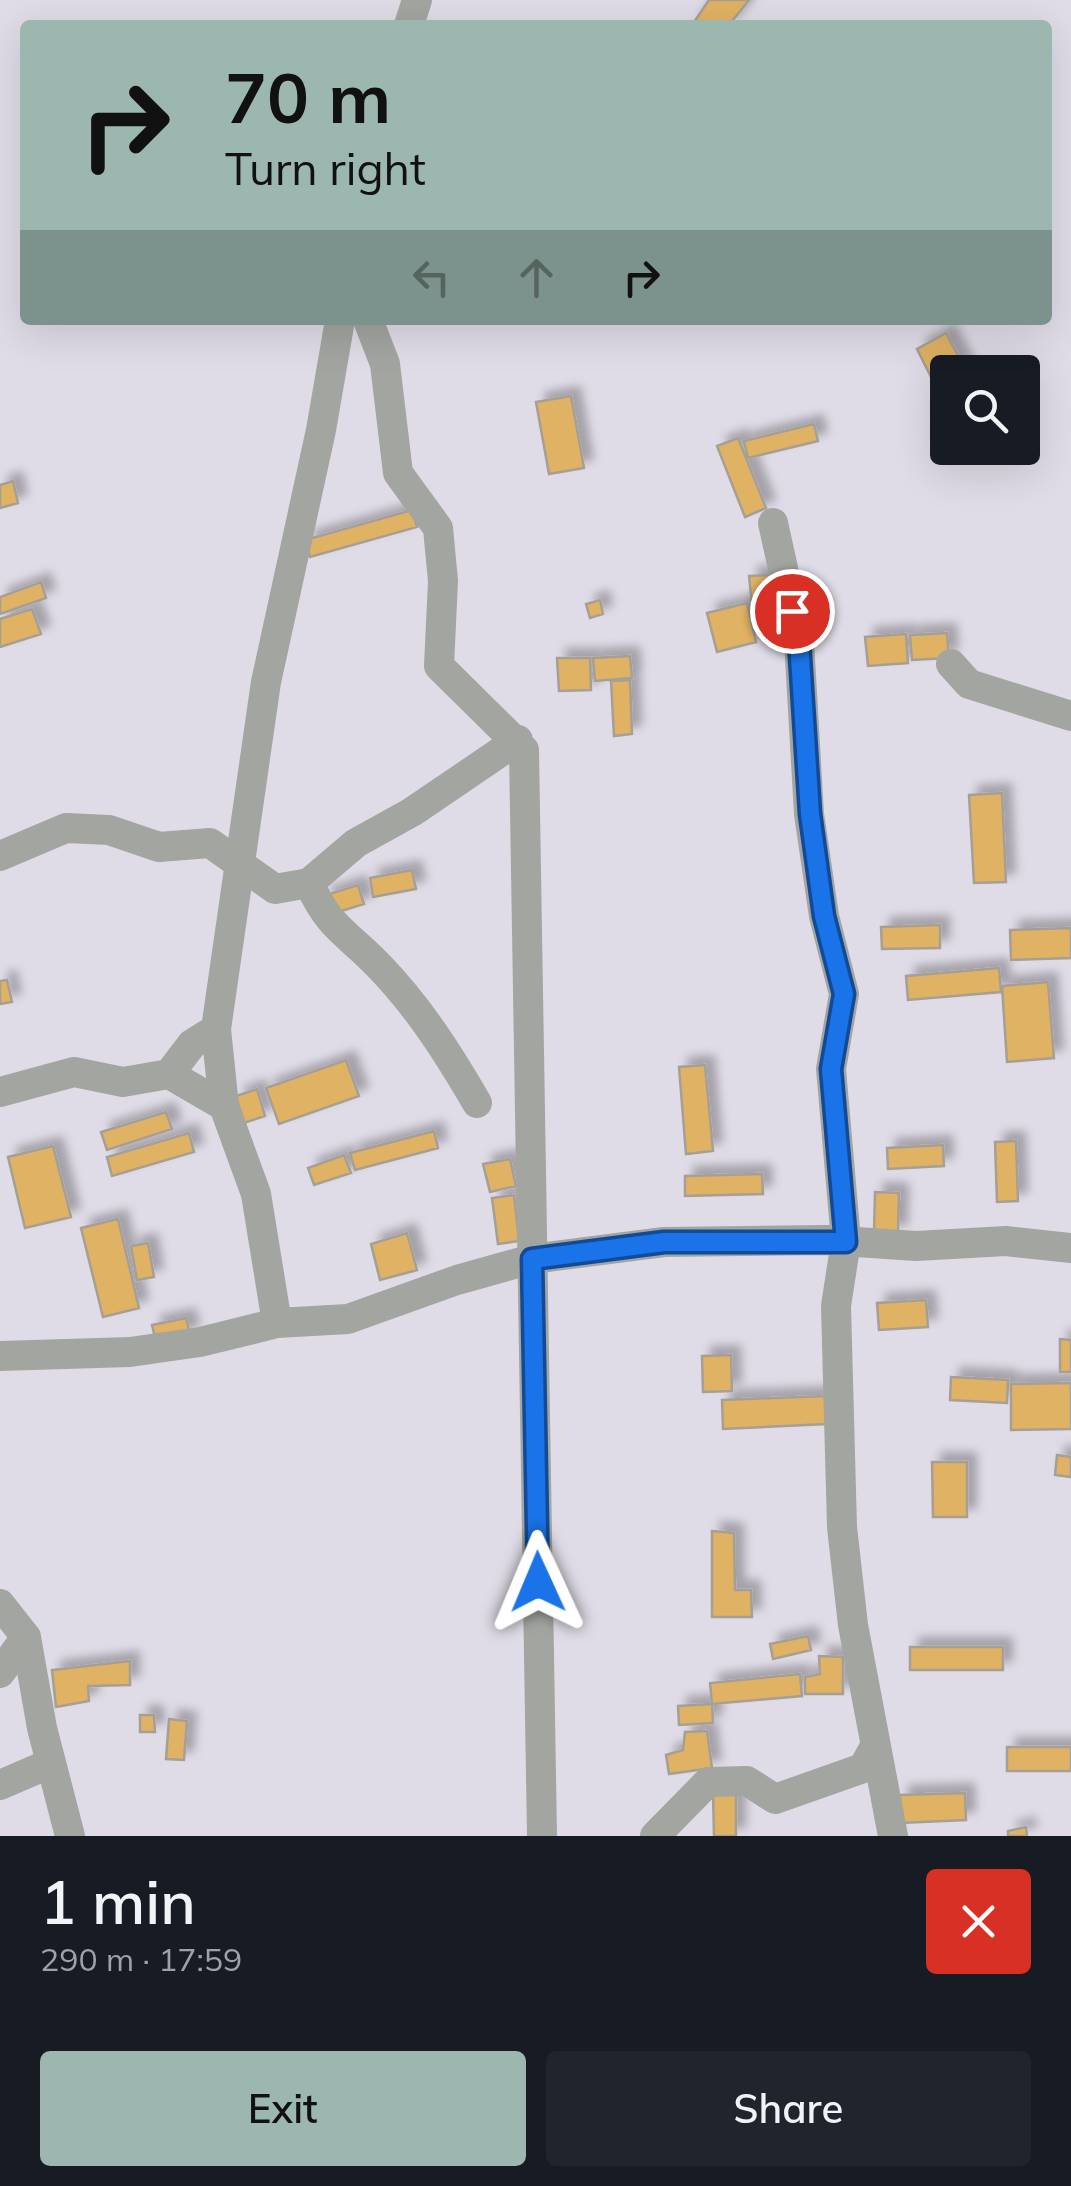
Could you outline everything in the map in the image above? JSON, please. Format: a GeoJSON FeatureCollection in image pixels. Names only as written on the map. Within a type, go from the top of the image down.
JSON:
{"type":"FeatureCollection","features":[{"type":"Feature","properties":{"kind":"street"},"geometry":{"type":"LineString","coordinates":[[277,1323],[256,1194],[224,1106],[216,1029],[266,682],[321,430],[339,325]]}},
{"type":"Feature","properties":{"kind":"street"},"geometry":{"type":"LineString","coordinates":[[370,325],[385,364],[398,472],[438,528],[444,580],[439,666],[524,750],[542,1836]]}},
{"type":"Feature","properties":{"kind":"street"},"geometry":{"type":"LineString","coordinates":[[772,522],[799,641],[810,814],[824,916],[844,994],[831,1069],[846,1242],[836,1306],[842,1527],[874,1748],[891,1828]]}},
{"type":"Feature","properties":{"kind":"street"},"geometry":{"type":"LineString","coordinates":[[951,664],[969,684],[1071,716]]}},
{"type":"Feature","properties":{"kind":"street"},"geometry":{"type":"LineString","coordinates":[[233,910],[275,890],[308,884],[356,843],[412,812],[518,740]]}},
{"type":"Feature","properties":{"kind":"street"},"geometry":{"type":"LineString","coordinates":[[210,844],[248,807]]}},
{"type":"Feature","properties":{"kind":"street"},"geometry":{"type":"LineString","coordinates":[[0,856],[66,828],[109,830],[159,847],[210,844],[275,890]]}},
{"type":"Feature","properties":{"kind":"street"},"geometry":{"type":"LineString","coordinates":[[308,884],[324,918],[377,964],[433,1028],[477,1102]]}},
{"type":"Feature","properties":{"kind":"street"},"geometry":{"type":"LineString","coordinates":[[168,1074],[192,1044],[216,1029]]}},
{"type":"Feature","properties":{"kind":"street"},"geometry":{"type":"LineString","coordinates":[[0,1092],[74,1072],[123,1082],[168,1074],[224,1106]]}},
{"type":"Feature","properties":{"kind":"street"},"geometry":{"type":"LineString","coordinates":[[0,1356],[130,1352],[200,1342],[277,1323],[348,1319],[456,1280],[532,1259],[664,1242],[916,1246],[1006,1241],[1071,1248]]}},
{"type":"Feature","properties":{"kind":"street"},"geometry":{"type":"LineString","coordinates":[[0,1604],[26,1637],[70,1836]]}},
{"type":"Feature","properties":{"kind":"street"},"geometry":{"type":"LineString","coordinates":[[0,1673],[26,1637]]}},
{"type":"Feature","properties":{"kind":"street"},"geometry":{"type":"LineString","coordinates":[[656,1836],[708,1782],[747,1781],[775,1799],[863,1768],[874,1748]]}},
{"type":"Feature","properties":{"kind":"street"},"geometry":{"type":"LineString","coordinates":[[0,1785],[51,1762]]}},
{"type":"Feature","properties":{"kind":"street"},"geometry":{"type":"LineString","coordinates":[[832,1780],[891,1828]]}},
{"type":"Feature","properties":{"kind":"building"},"geometry":{"type":"Polygon","coordinates":[[[709,0],[749,0],[733,20],[695,20],[709,0]]]}},
{"type":"Feature","properties":{"kind":"building"},"geometry":{"type":"Polygon","coordinates":[[[946,333],[958,355],[930,355],[930,375],[917,349],[946,333]]]}},
{"type":"Feature","properties":{"kind":"building"},"geometry":{"type":"Polygon","coordinates":[[[571,396],[584,468],[549,474],[536,402],[571,396]]]}},
{"type":"Feature","properties":{"kind":"building"},"geometry":{"type":"Polygon","coordinates":[[[814,424],[818,441],[748,458],[744,441],[814,424]]]}},
{"type":"Feature","properties":{"kind":"building"},"geometry":{"type":"Polygon","coordinates":[[[738,438],[766,508],[745,517],[717,446],[738,438]]]}},
{"type":"Feature","properties":{"kind":"building"},"geometry":{"type":"Polygon","coordinates":[[[13,481],[18,503],[0,508],[0,485],[13,481]]]}},
{"type":"Feature","properties":{"kind":"building"},"geometry":{"type":"Polygon","coordinates":[[[412,510],[417,527],[310,557],[305,540],[412,510]]]}},
{"type":"Feature","properties":{"kind":"building"},"geometry":{"type":"Polygon","coordinates":[[[772,575],[773,603],[752,605],[749,576],[772,575]]]}},
{"type":"Feature","properties":{"kind":"building"},"geometry":{"type":"Polygon","coordinates":[[[41,582],[46,598],[0,614],[0,597],[41,582]]]}},
{"type":"Feature","properties":{"kind":"building"},"geometry":{"type":"Polygon","coordinates":[[[600,600],[603,614],[590,618],[586,604],[600,600]]]}},
{"type":"Feature","properties":{"kind":"building"},"geometry":{"type":"Polygon","coordinates":[[[747,603],[756,642],[717,652],[707,613],[747,603]]]}},
{"type":"Feature","properties":{"kind":"building"},"geometry":{"type":"Polygon","coordinates":[[[32,609],[41,634],[0,647],[0,619],[32,609]]]}},
{"type":"Feature","properties":{"kind":"building"},"geometry":{"type":"Polygon","coordinates":[[[947,633],[949,658],[912,660],[910,635],[947,633]]]}},
{"type":"Feature","properties":{"kind":"building"},"geometry":{"type":"Polygon","coordinates":[[[906,634],[908,663],[868,666],[865,637],[906,634]]]}},
{"type":"Feature","properties":{"kind":"building"},"geometry":{"type":"Polygon","coordinates":[[[630,656],[632,678],[595,681],[593,658],[630,656]]]}},
{"type":"Feature","properties":{"kind":"building"},"geometry":{"type":"Polygon","coordinates":[[[557,658],[590,658],[591,690],[559,691],[557,658]]]}},
{"type":"Feature","properties":{"kind":"building"},"geometry":{"type":"Polygon","coordinates":[[[630,680],[632,734],[614,736],[611,681],[630,680]]]}},
{"type":"Feature","properties":{"kind":"building"},"geometry":{"type":"Polygon","coordinates":[[[1002,793],[1006,882],[974,883],[969,795],[1002,793]]]}},
{"type":"Feature","properties":{"kind":"building"},"geometry":{"type":"Polygon","coordinates":[[[412,870],[416,889],[373,897],[370,878],[412,870]]]}},
{"type":"Feature","properties":{"kind":"building"},"geometry":{"type":"Polygon","coordinates":[[[358,885],[364,904],[329,915],[323,896],[358,885]]]}},
{"type":"Feature","properties":{"kind":"building"},"geometry":{"type":"Polygon","coordinates":[[[940,925],[940,948],[882,949],[881,927],[940,925]]]}},
{"type":"Feature","properties":{"kind":"building"},"geometry":{"type":"Polygon","coordinates":[[[1071,928],[1071,958],[1011,960],[1010,930],[1071,928]]]}},
{"type":"Feature","properties":{"kind":"building"},"geometry":{"type":"Polygon","coordinates":[[[999,968],[1001,992],[908,1000],[906,976],[999,968]]]}},
{"type":"Feature","properties":{"kind":"building"},"geometry":{"type":"Polygon","coordinates":[[[7,980],[12,1002],[0,1004],[0,981],[7,980]]]}},
{"type":"Feature","properties":{"kind":"building"},"geometry":{"type":"Polygon","coordinates":[[[1048,982],[1054,1058],[1007,1062],[1002,986],[1048,982]]]}},
{"type":"Feature","properties":{"kind":"building"},"geometry":{"type":"Polygon","coordinates":[[[346,1060],[359,1096],[279,1124],[266,1088],[346,1060]]]}},
{"type":"Feature","properties":{"kind":"building"},"geometry":{"type":"Polygon","coordinates":[[[705,1065],[713,1151],[686,1154],[679,1067],[705,1065]]]}},
{"type":"Feature","properties":{"kind":"building"},"geometry":{"type":"Polygon","coordinates":[[[257,1089],[265,1116],[244,1123],[236,1096],[257,1089]]]}},
{"type":"Feature","properties":{"kind":"building"},"geometry":{"type":"Polygon","coordinates":[[[166,1112],[172,1129],[107,1150],[101,1132],[166,1112]]]}},
{"type":"Feature","properties":{"kind":"building"},"geometry":{"type":"Polygon","coordinates":[[[434,1131],[438,1148],[355,1170],[350,1153],[434,1131]]]}},
{"type":"Feature","properties":{"kind":"building"},"geometry":{"type":"Polygon","coordinates":[[[189,1133],[194,1152],[112,1176],[107,1157],[189,1133]]]}},
{"type":"Feature","properties":{"kind":"building"},"geometry":{"type":"Polygon","coordinates":[[[1016,1141],[1018,1201],[997,1202],[995,1142],[1016,1141]]]}},
{"type":"Feature","properties":{"kind":"building"},"geometry":{"type":"Polygon","coordinates":[[[943,1145],[944,1166],[888,1169],[887,1148],[943,1145]]]}},
{"type":"Feature","properties":{"kind":"building"},"geometry":{"type":"Polygon","coordinates":[[[53,1146],[71,1217],[25,1228],[8,1157],[53,1146]]]}},
{"type":"Feature","properties":{"kind":"building"},"geometry":{"type":"Polygon","coordinates":[[[344,1155],[351,1173],[314,1185],[308,1168],[344,1155]]]}},
{"type":"Feature","properties":{"kind":"building"},"geometry":{"type":"Polygon","coordinates":[[[510,1159],[516,1186],[490,1192],[483,1164],[510,1159]]]}},
{"type":"Feature","properties":{"kind":"building"},"geometry":{"type":"Polygon","coordinates":[[[762,1174],[763,1194],[685,1196],[685,1176],[762,1174]]]}},
{"type":"Feature","properties":{"kind":"building"},"geometry":{"type":"Polygon","coordinates":[[[875,1192],[899,1193],[898,1233],[874,1232],[875,1192]]]}},
{"type":"Feature","properties":{"kind":"building"},"geometry":{"type":"Polygon","coordinates":[[[514,1195],[519,1241],[498,1244],[492,1198],[514,1195]]]}},
{"type":"Feature","properties":{"kind":"building"},"geometry":{"type":"Polygon","coordinates":[[[118,1219],[139,1308],[103,1317],[81,1228],[118,1219]]]}},
{"type":"Feature","properties":{"kind":"building"},"geometry":{"type":"Polygon","coordinates":[[[407,1233],[417,1270],[380,1280],[371,1244],[407,1233]]]}},
{"type":"Feature","properties":{"kind":"building"},"geometry":{"type":"Polygon","coordinates":[[[148,1243],[154,1277],[137,1280],[131,1246],[148,1243]]]}},
{"type":"Feature","properties":{"kind":"building"},"geometry":{"type":"Polygon","coordinates":[[[926,1300],[928,1327],[879,1330],[877,1303],[926,1300]]]}},
{"type":"Feature","properties":{"kind":"building"},"geometry":{"type":"Polygon","coordinates":[[[186,1318],[190,1334],[156,1342],[152,1325],[186,1318]]]}},
{"type":"Feature","properties":{"kind":"building"},"geometry":{"type":"Polygon","coordinates":[[[1060,1339],[1071,1340],[1071,1372],[1060,1372],[1060,1339]]]}},
{"type":"Feature","properties":{"kind":"building"},"geometry":{"type":"Polygon","coordinates":[[[731,1355],[732,1391],[703,1392],[702,1356],[731,1355]]]}},
{"type":"Feature","properties":{"kind":"building"},"geometry":{"type":"Polygon","coordinates":[[[951,1377],[1008,1380],[1007,1403],[950,1400],[951,1377]]]}},
{"type":"Feature","properties":{"kind":"building"},"geometry":{"type":"Polygon","coordinates":[[[1071,1383],[1071,1429],[1011,1430],[1011,1384],[1071,1383]]]}},
{"type":"Feature","properties":{"kind":"building"},"geometry":{"type":"Polygon","coordinates":[[[826,1396],[827,1424],[723,1429],[722,1400],[826,1396]]]}},
{"type":"Feature","properties":{"kind":"building"},"geometry":{"type":"Polygon","coordinates":[[[1057,1455],[1071,1457],[1071,1477],[1055,1475],[1057,1455]]]}},
{"type":"Feature","properties":{"kind":"building"},"geometry":{"type":"Polygon","coordinates":[[[932,1462],[967,1462],[967,1517],[933,1517],[932,1462]]]}},
{"type":"Feature","properties":{"kind":"building"},"geometry":{"type":"Polygon","coordinates":[[[712,1531],[734,1533],[735,1590],[751,1590],[752,1617],[712,1617],[712,1531]]]}},
{"type":"Feature","properties":{"kind":"building"},"geometry":{"type":"Polygon","coordinates":[[[808,1636],[811,1650],[773,1659],[770,1644],[808,1636]]]}},
{"type":"Feature","properties":{"kind":"building"},"geometry":{"type":"Polygon","coordinates":[[[910,1647],[1003,1647],[1003,1670],[910,1670],[910,1647]]]}},
{"type":"Feature","properties":{"kind":"building"},"geometry":{"type":"Polygon","coordinates":[[[819,1656],[843,1657],[843,1694],[805,1694],[805,1677],[820,1674],[819,1656]]]}},
{"type":"Feature","properties":{"kind":"building"},"geometry":{"type":"Polygon","coordinates":[[[130,1661],[130,1685],[88,1686],[89,1701],[56,1707],[52,1670],[130,1661]]]}},
{"type":"Feature","properties":{"kind":"building"},"geometry":{"type":"Polygon","coordinates":[[[800,1674],[802,1696],[712,1704],[710,1683],[800,1674]]]}},
{"type":"Feature","properties":{"kind":"building"},"geometry":{"type":"Polygon","coordinates":[[[712,1704],[713,1723],[679,1725],[678,1706],[712,1704]]]}},
{"type":"Feature","properties":{"kind":"building"},"geometry":{"type":"Polygon","coordinates":[[[140,1715],[154,1715],[155,1732],[140,1732],[140,1715]]]}},
{"type":"Feature","properties":{"kind":"building"},"geometry":{"type":"Polygon","coordinates":[[[169,1719],[187,1721],[184,1760],[166,1759],[169,1719]]]}},
{"type":"Feature","properties":{"kind":"building"},"geometry":{"type":"Polygon","coordinates":[[[707,1731],[712,1768],[669,1774],[666,1755],[683,1750],[685,1732],[707,1731]]]}},
{"type":"Feature","properties":{"kind":"building"},"geometry":{"type":"Polygon","coordinates":[[[1007,1747],[1071,1747],[1071,1771],[1007,1771],[1007,1747]]]}},
{"type":"Feature","properties":{"kind":"building"},"geometry":{"type":"Polygon","coordinates":[[[713,1793],[736,1793],[736,1836],[714,1836],[713,1793]]]}},
{"type":"Feature","properties":{"kind":"building"},"geometry":{"type":"Polygon","coordinates":[[[965,1793],[966,1820],[901,1823],[900,1795],[965,1793]]]}},
{"type":"Feature","properties":{"kind":"building"},"geometry":{"type":"Polygon","coordinates":[[[1026,1827],[1027,1836],[1008,1836],[1008,1831],[1026,1827]]]}},
{"type":"Feature","properties":{"kind":"route"},"geometry":{"type":"LineString","coordinates":[[538,1582],[532,1259],[664,1242],[846,1242],[836,1162],[831,1069],[844,994],[824,916],[810,814],[799,641],[792,611]]}}]}
